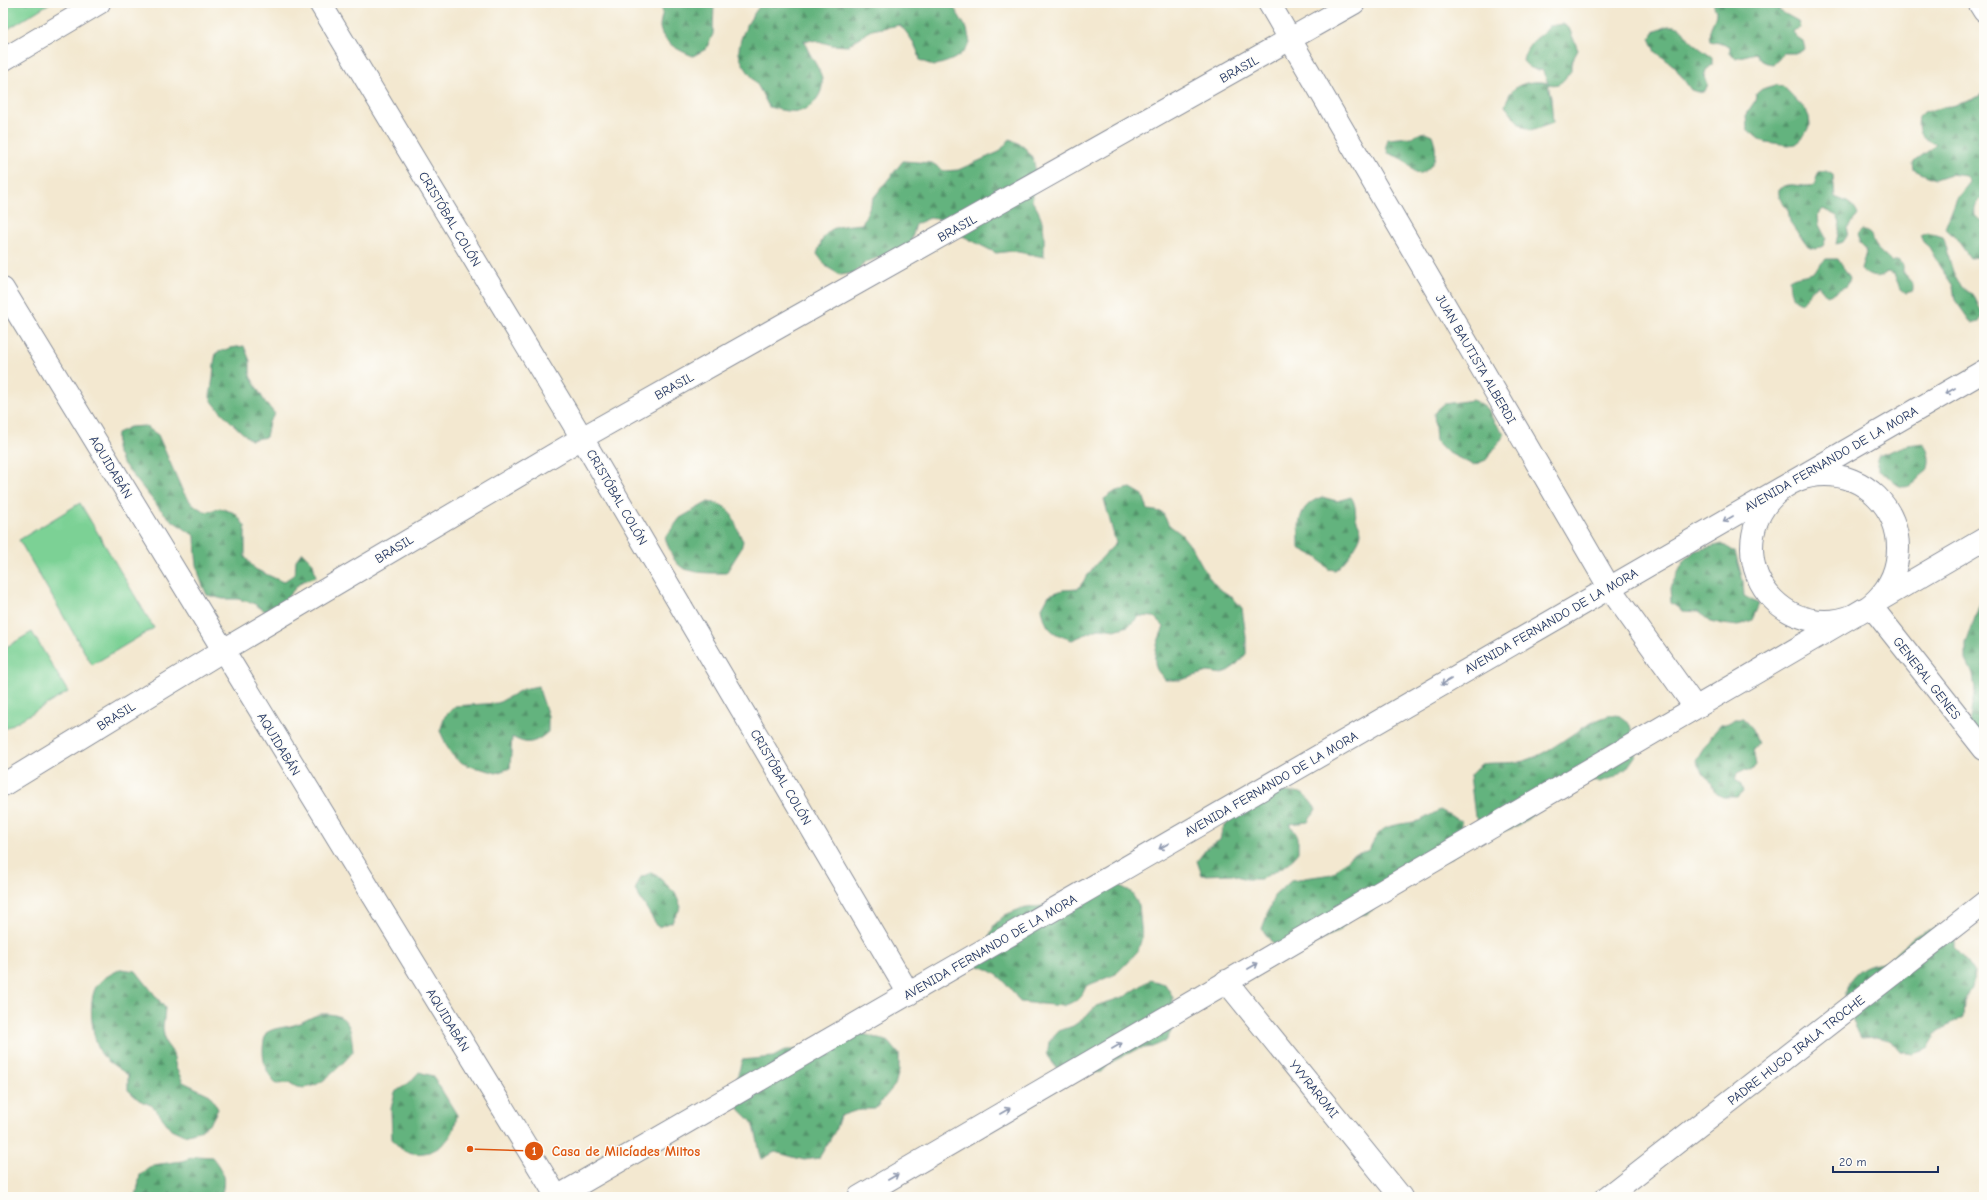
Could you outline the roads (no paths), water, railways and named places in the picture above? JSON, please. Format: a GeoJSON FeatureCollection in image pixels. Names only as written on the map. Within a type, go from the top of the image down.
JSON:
{"type":"FeatureCollection","features":[{"type":"Feature","properties":{"kind":"street"},"geometry":{"type":"LineString","coordinates":[[3,60],[99,3]]}},
{"type":"Feature","properties":{"kind":"street","name":"CRISTÓBAL COLÓN"},"geometry":{"type":"LineString","coordinates":[[320,3],[582,438],[909,994]]}},
{"type":"Feature","properties":{"kind":"street","name":"JUAN BAUTISTA ALBERDI"},"geometry":{"type":"LineString","coordinates":[[1269,3],[1609,587],[1695,707]]}},
{"type":"Feature","properties":{"kind":"street","name":"BRASIL"},"geometry":{"type":"LineString","coordinates":[[3,785],[222,651],[582,438],[1291,40],[1354,3]]}},
{"type":"Feature","properties":{"kind":"street"},"geometry":{"type":"LineString","coordinates":[[1979,3],[1984,11]]}},
{"type":"Feature","properties":{"kind":"street","name":"AQUIDABÁN"},"geometry":{"type":"LineString","coordinates":[[3,289],[222,651],[557,1197]]}},
{"type":"Feature","properties":{"kind":"street","name":"AVENIDA FERNANDO DE LA MORA"},"geometry":{"type":"LineString","coordinates":[[557,1197],[1984,371]]}},
{"type":"Feature","properties":{"kind":"street"},"geometry":{"type":"LineString","coordinates":[[1818,474],[1841,476],[1863,485],[1881,500],[1893,521],[1898,544],[1896,567],[1886,589],[1871,606],[1849,618],[1824,622],[1799,618],[1778,605],[1762,586],[1753,563],[1752,538],[1759,514],[1774,494],[1795,480],[1818,474]]}},
{"type":"Feature","properties":{"kind":"street"},"geometry":{"type":"LineString","coordinates":[[859,1197],[1984,539]]}},
{"type":"Feature","properties":{"kind":"street","name":"GENERAL GENES"},"geometry":{"type":"LineString","coordinates":[[1871,606],[1984,749]]}},
{"type":"Feature","properties":{"kind":"street","name":"PADRE HUGO IRALA TROCHE"},"geometry":{"type":"LineString","coordinates":[[1608,1197],[1984,904]]}},
{"type":"Feature","properties":{"kind":"street","name":"YVYRAROMI"},"geometry":{"type":"LineString","coordinates":[[1226,981],[1402,1197]]}},
{"type":"Feature","properties":{"kind":"place","name":"Casa de Milcíades Miltos"},"geometry":{"type":"Point","coordinates":[470,1149]}}]}
